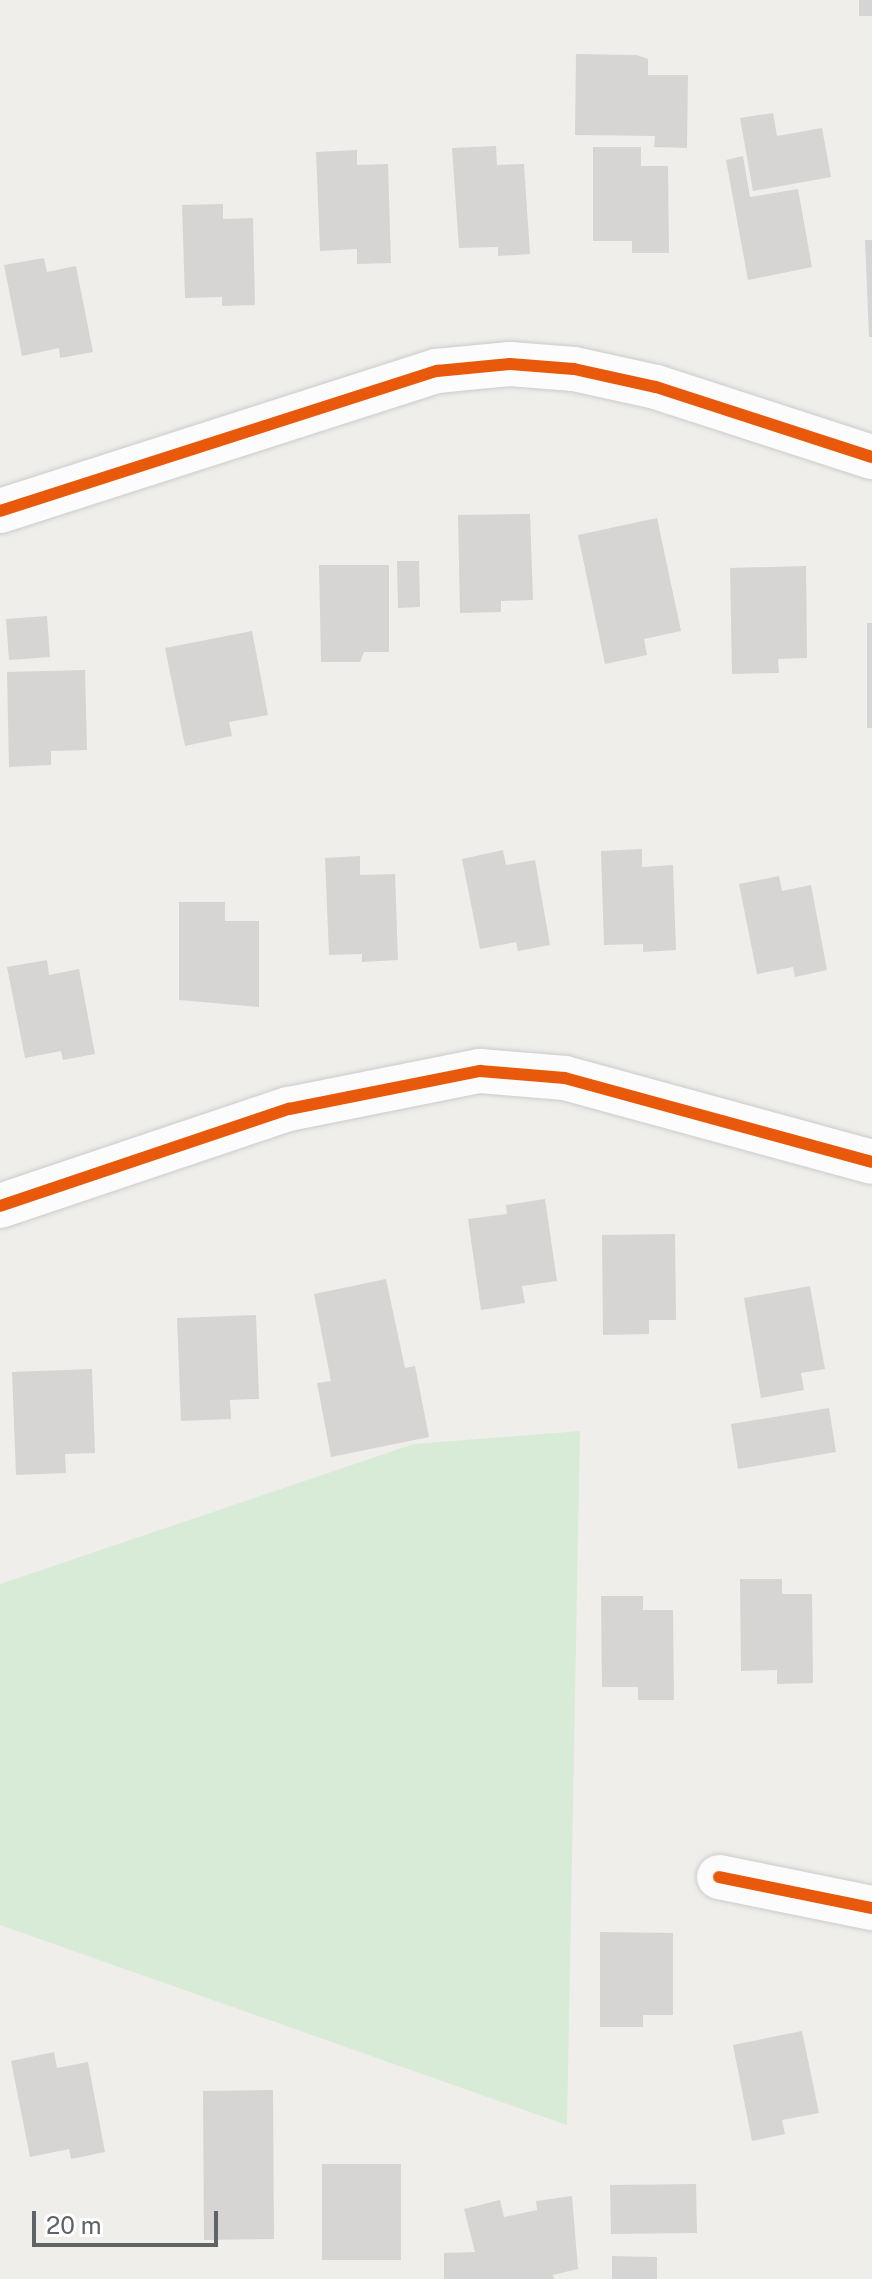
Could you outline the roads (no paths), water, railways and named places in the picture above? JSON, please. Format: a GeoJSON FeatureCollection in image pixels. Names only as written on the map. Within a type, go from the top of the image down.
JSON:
{"type":"FeatureCollection","features":[{"type":"Feature","properties":{"kind":"street"},"geometry":{"type":"LineString","coordinates":[[0,511],[437,371],[510,364],[574,369],[656,387],[872,457]]}},
{"type":"Feature","properties":{"kind":"street"},"geometry":{"type":"LineString","coordinates":[[0,1206],[289,1109],[480,1071],[565,1078],[872,1162]]}},
{"type":"Feature","properties":{"kind":"street"},"geometry":{"type":"LineString","coordinates":[[719,1877],[872,1908]]}}]}
